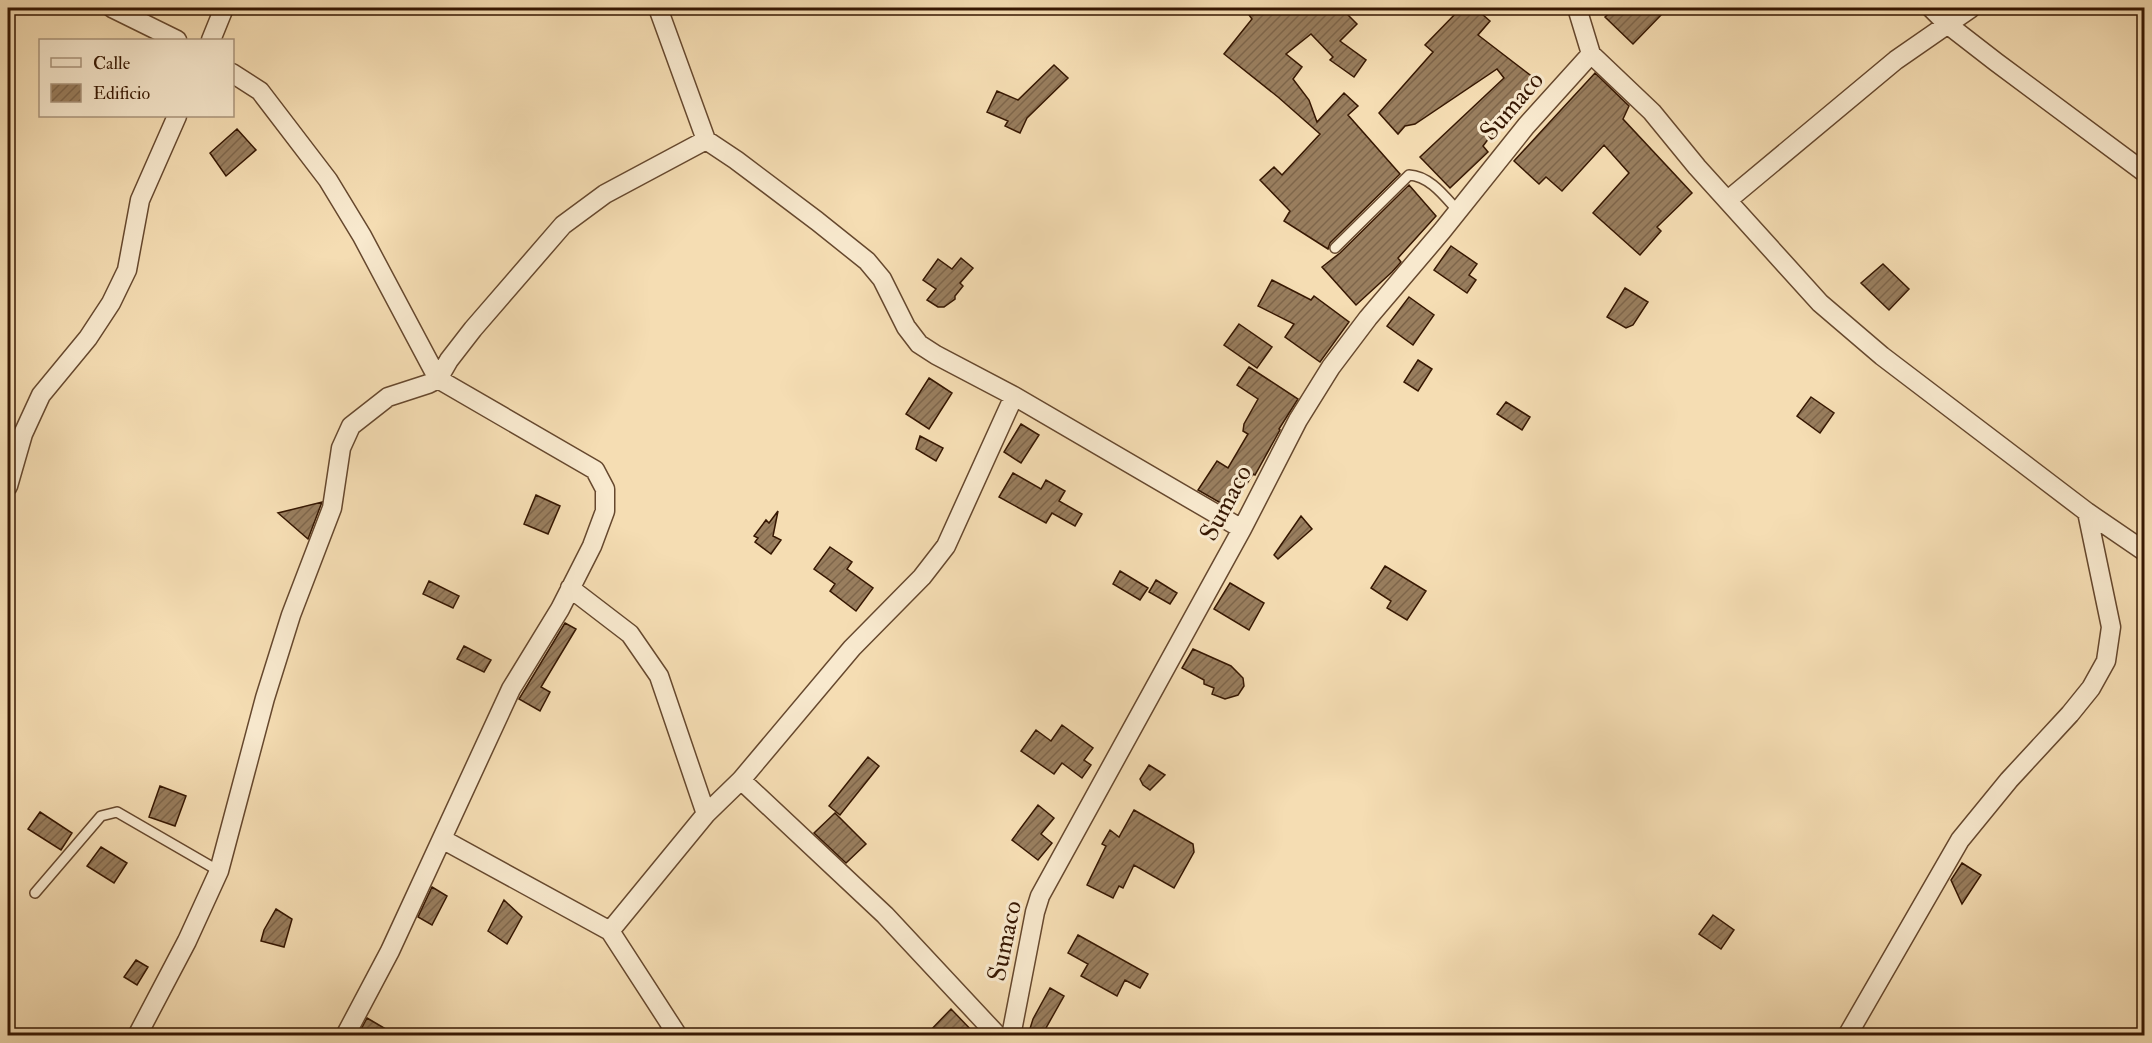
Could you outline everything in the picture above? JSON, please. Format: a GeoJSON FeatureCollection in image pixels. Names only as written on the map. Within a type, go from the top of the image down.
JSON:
{"type":"FeatureCollection","features":[{"type":"Feature","properties":{"kind":"street"},"geometry":{"type":"LineString","coordinates":[[112,8],[175,39]]}},
{"type":"Feature","properties":{"kind":"street"},"geometry":{"type":"LineString","coordinates":[[211,39],[224,8]]}},
{"type":"Feature","properties":{"kind":"street"},"geometry":{"type":"LineString","coordinates":[[658,8],[706,140],[818,221],[867,261],[882,279],[906,327],[919,344],[1014,396],[1242,529]]}},
{"type":"Feature","properties":{"kind":"street"},"geometry":{"type":"LineString","coordinates":[[1577,8],[1591,54],[1653,112],[1728,201],[1820,303],[1882,356],[2087,512],[2145,551]]}},
{"type":"Feature","properties":{"kind":"street"},"geometry":{"type":"LineString","coordinates":[[1931,8],[1947,24],[2145,172]]}},
{"type":"Feature","properties":{"kind":"street"},"geometry":{"type":"LineString","coordinates":[[1728,201],[1896,60],[1971,8]]}},
{"type":"Feature","properties":{"kind":"street","name":"Sumaco"},"geometry":{"type":"LineString","coordinates":[[1011,1035],[1040,896],[1242,529],[1298,420],[1368,318],[1526,126],[1591,54]]}},
{"type":"Feature","properties":{"kind":"street"},"geometry":{"type":"LineString","coordinates":[[234,74],[260,91],[328,180],[362,236],[438,379],[595,470],[605,489],[605,511],[592,546],[511,688],[390,951],[345,1035]]}},
{"type":"Feature","properties":{"kind":"street"},"geometry":{"type":"LineString","coordinates":[[8,486],[23,434],[41,395],[88,338],[111,303],[127,270],[140,200],[177,117]]}},
{"type":"Feature","properties":{"kind":"street"},"geometry":{"type":"LineString","coordinates":[[137,1035],[187,941],[219,871],[268,688],[291,615],[332,508],[344,437],[351,426],[388,397],[438,379],[448,360],[473,329],[563,225],[605,194],[706,140]]}},
{"type":"Feature","properties":{"kind":"street"},"geometry":{"type":"LineString","coordinates":[[610,931],[706,814],[741,780],[852,648],[922,577],[946,546],[1014,396]]}},
{"type":"Feature","properties":{"kind":"street"},"geometry":{"type":"LineString","coordinates":[[1847,1035],[1960,840],[2009,780],[2070,714],[2091,688],[2106,661],[2111,627],[2087,512]]}},
{"type":"Feature","properties":{"kind":"street"},"geometry":{"type":"LineString","coordinates":[[570,588],[630,634],[659,676],[706,814]]}},
{"type":"Feature","properties":{"kind":"street"},"geometry":{"type":"LineString","coordinates":[[741,780],[885,915],[998,1035]]}},
{"type":"Feature","properties":{"kind":"street"},"geometry":{"type":"LineString","coordinates":[[442,839],[610,931],[678,1035]]}},
{"type":"Feature","properties":{"kind":"lane"},"geometry":{"type":"LineString","coordinates":[[1335,248],[1409,175],[1419,176],[1440,191],[1458,211]]}},
{"type":"Feature","properties":{"kind":"lane"},"geometry":{"type":"LineString","coordinates":[[35,893],[101,816],[117,812],[219,871]]}},
{"type":"Feature","properties":{"kind":"building"},"geometry":{"type":"Polygon","coordinates":[[[1244,8],[1341,8],[1357,24],[1340,41],[1366,60],[1354,77],[1330,60],[1333,57],[1311,34],[1286,54],[1302,67],[1293,79],[1309,100],[1317,122],[1344,93],[1358,106],[1348,115],[1400,174],[1330,243],[1328,249],[1284,221],[1290,211],[1260,180],[1274,167],[1282,175],[1320,134],[1224,54],[1252,19],[1244,8]]]}},
{"type":"Feature","properties":{"kind":"building"},"geometry":{"type":"Polygon","coordinates":[[[1461,8],[1475,8],[1490,21],[1478,35],[1534,78],[1483,146],[1488,152],[1450,188],[1420,157],[1504,78],[1497,69],[1415,124],[1405,126],[1398,134],[1379,113],[1433,52],[1425,45],[1461,8]]]}},
{"type":"Feature","properties":{"kind":"building"},"geometry":{"type":"Polygon","coordinates":[[[1615,8],[1653,8],[1661,15],[1633,44],[1605,17],[1615,8]]]}},
{"type":"Feature","properties":{"kind":"building"},"geometry":{"type":"Polygon","coordinates":[[[1054,65],[1068,78],[1027,118],[1020,133],[1005,126],[1008,121],[987,112],[997,91],[1018,100],[1054,65]]]}},
{"type":"Feature","properties":{"kind":"building"},"geometry":{"type":"Polygon","coordinates":[[[1595,73],[1629,106],[1623,119],[1692,193],[1657,227],[1661,231],[1640,255],[1593,213],[1629,173],[1604,145],[1562,191],[1546,177],[1539,184],[1514,161],[1595,73]]]}},
{"type":"Feature","properties":{"kind":"building"},"geometry":{"type":"Polygon","coordinates":[[[237,129],[256,150],[226,176],[210,153],[237,129]]]}},
{"type":"Feature","properties":{"kind":"building"},"geometry":{"type":"Polygon","coordinates":[[[1409,185],[1436,216],[1398,258],[1401,262],[1356,305],[1322,267],[1340,253],[1409,185]]]}},
{"type":"Feature","properties":{"kind":"building"},"geometry":{"type":"Polygon","coordinates":[[[1451,246],[1477,264],[1469,275],[1476,280],[1467,293],[1434,270],[1451,246]]]}},
{"type":"Feature","properties":{"kind":"building"},"geometry":{"type":"Polygon","coordinates":[[[961,258],[973,268],[960,283],[963,286],[955,299],[944,307],[938,307],[927,300],[936,289],[923,280],[938,259],[952,269],[961,258]]]}},
{"type":"Feature","properties":{"kind":"building"},"geometry":{"type":"Polygon","coordinates":[[[1883,264],[1909,289],[1889,310],[1861,283],[1883,264]]]}},
{"type":"Feature","properties":{"kind":"building"},"geometry":{"type":"Polygon","coordinates":[[[1272,280],[1311,300],[1314,296],[1349,322],[1320,362],[1285,337],[1294,324],[1258,306],[1272,280]]]}},
{"type":"Feature","properties":{"kind":"building"},"geometry":{"type":"Polygon","coordinates":[[[1625,288],[1648,302],[1633,325],[1626,328],[1607,317],[1625,288]]]}},
{"type":"Feature","properties":{"kind":"building"},"geometry":{"type":"Polygon","coordinates":[[[1409,297],[1434,315],[1413,345],[1387,326],[1409,297]]]}},
{"type":"Feature","properties":{"kind":"building"},"geometry":{"type":"Polygon","coordinates":[[[1239,324],[1272,347],[1257,368],[1224,345],[1239,324]]]}},
{"type":"Feature","properties":{"kind":"building"},"geometry":{"type":"Polygon","coordinates":[[[1418,360],[1432,369],[1418,391],[1404,382],[1418,360]]]}},
{"type":"Feature","properties":{"kind":"building"},"geometry":{"type":"Polygon","coordinates":[[[1249,367],[1298,399],[1255,475],[1253,474],[1231,509],[1198,490],[1217,461],[1228,468],[1248,434],[1243,431],[1244,424],[1258,399],[1237,385],[1249,367]]]}},
{"type":"Feature","properties":{"kind":"building"},"geometry":{"type":"Polygon","coordinates":[[[929,378],[952,393],[929,429],[906,414],[929,378]]]}},
{"type":"Feature","properties":{"kind":"building"},"geometry":{"type":"Polygon","coordinates":[[[1811,397],[1834,413],[1820,433],[1797,416],[1811,397]]]}},
{"type":"Feature","properties":{"kind":"building"},"geometry":{"type":"Polygon","coordinates":[[[1506,402],[1530,417],[1522,430],[1497,414],[1506,402]]]}},
{"type":"Feature","properties":{"kind":"building"},"geometry":{"type":"Polygon","coordinates":[[[1021,424],[1039,435],[1021,463],[1004,452],[1021,424]]]}},
{"type":"Feature","properties":{"kind":"building"},"geometry":{"type":"Polygon","coordinates":[[[920,436],[943,448],[936,461],[916,449],[920,436]]]}},
{"type":"Feature","properties":{"kind":"building"},"geometry":{"type":"Polygon","coordinates":[[[1013,473],[1041,489],[1046,480],[1065,491],[1059,501],[1082,514],[1075,526],[1052,513],[1046,523],[999,497],[1013,473]]]}},
{"type":"Feature","properties":{"kind":"building"},"geometry":{"type":"Polygon","coordinates":[[[536,495],[560,506],[548,534],[524,524],[536,495]]]}},
{"type":"Feature","properties":{"kind":"building"},"geometry":{"type":"Polygon","coordinates":[[[322,502],[308,539],[278,513],[322,502]]]}},
{"type":"Feature","properties":{"kind":"building"},"geometry":{"type":"Polygon","coordinates":[[[778,511],[773,536],[781,540],[771,554],[755,542],[758,538],[754,536],[766,520],[769,523],[778,511]]]}},
{"type":"Feature","properties":{"kind":"building"},"geometry":{"type":"Polygon","coordinates":[[[1301,516],[1312,529],[1278,559],[1274,555],[1301,516]]]}},
{"type":"Feature","properties":{"kind":"building"},"geometry":{"type":"Polygon","coordinates":[[[830,547],[852,562],[847,569],[873,588],[856,611],[830,591],[835,584],[814,569],[830,547]]]}},
{"type":"Feature","properties":{"kind":"building"},"geometry":{"type":"Polygon","coordinates":[[[1385,566],[1426,591],[1407,620],[1387,608],[1391,601],[1371,588],[1385,566]]]}},
{"type":"Feature","properties":{"kind":"building"},"geometry":{"type":"Polygon","coordinates":[[[1120,571],[1148,588],[1140,600],[1113,584],[1120,571]]]}},
{"type":"Feature","properties":{"kind":"building"},"geometry":{"type":"Polygon","coordinates":[[[1156,580],[1177,593],[1170,604],[1149,592],[1156,580]]]}},
{"type":"Feature","properties":{"kind":"building"},"geometry":{"type":"Polygon","coordinates":[[[429,581],[459,596],[453,608],[423,594],[429,581]]]}},
{"type":"Feature","properties":{"kind":"building"},"geometry":{"type":"Polygon","coordinates":[[[1230,583],[1264,603],[1249,630],[1214,609],[1230,583]]]}},
{"type":"Feature","properties":{"kind":"building"},"geometry":{"type":"Polygon","coordinates":[[[565,623],[576,629],[541,687],[550,692],[540,711],[519,699],[565,623]]]}},
{"type":"Feature","properties":{"kind":"building"},"geometry":{"type":"Polygon","coordinates":[[[464,646],[491,660],[484,672],[457,659],[464,646]]]}},
{"type":"Feature","properties":{"kind":"building"},"geometry":{"type":"Polygon","coordinates":[[[1193,649],[1231,666],[1243,678],[1244,686],[1238,695],[1225,699],[1212,694],[1214,688],[1204,684],[1204,680],[1182,668],[1193,649]]]}},
{"type":"Feature","properties":{"kind":"building"},"geometry":{"type":"Polygon","coordinates":[[[1062,725],[1093,748],[1084,760],[1091,765],[1082,778],[1062,763],[1054,774],[1021,751],[1036,730],[1051,741],[1062,725]]]}},
{"type":"Feature","properties":{"kind":"building"},"geometry":{"type":"Polygon","coordinates":[[[868,757],[879,766],[840,815],[829,806],[868,757]]]}},
{"type":"Feature","properties":{"kind":"building"},"geometry":{"type":"Polygon","coordinates":[[[1149,765],[1165,775],[1150,790],[1143,785],[1140,779],[1149,765]]]}},
{"type":"Feature","properties":{"kind":"building"},"geometry":{"type":"Polygon","coordinates":[[[160,786],[186,796],[175,826],[149,817],[160,786]]]}},
{"type":"Feature","properties":{"kind":"building"},"geometry":{"type":"Polygon","coordinates":[[[1038,805],[1054,818],[1041,834],[1052,843],[1038,860],[1012,840],[1038,805]]]}},
{"type":"Feature","properties":{"kind":"building"},"geometry":{"type":"Polygon","coordinates":[[[1134,810],[1193,844],[1194,852],[1174,888],[1134,865],[1123,888],[1119,886],[1113,898],[1087,885],[1106,846],[1102,844],[1110,830],[1119,837],[1134,810]]]}},
{"type":"Feature","properties":{"kind":"building"},"geometry":{"type":"Polygon","coordinates":[[[40,812],[72,833],[61,850],[28,829],[40,812]]]}},
{"type":"Feature","properties":{"kind":"building"},"geometry":{"type":"Polygon","coordinates":[[[835,813],[866,844],[846,863],[814,833],[835,813]]]}},
{"type":"Feature","properties":{"kind":"building"},"geometry":{"type":"Polygon","coordinates":[[[101,847],[127,863],[114,883],[87,866],[101,847]]]}},
{"type":"Feature","properties":{"kind":"building"},"geometry":{"type":"Polygon","coordinates":[[[1962,863],[1981,875],[1962,904],[1951,880],[1962,863]]]}},
{"type":"Feature","properties":{"kind":"building"},"geometry":{"type":"Polygon","coordinates":[[[432,887],[447,896],[432,925],[418,917],[432,887]]]}},
{"type":"Feature","properties":{"kind":"building"},"geometry":{"type":"Polygon","coordinates":[[[504,900],[522,917],[507,944],[488,931],[504,900]]]}},
{"type":"Feature","properties":{"kind":"building"},"geometry":{"type":"Polygon","coordinates":[[[276,909],[292,919],[284,947],[261,941],[264,930],[276,909]]]}},
{"type":"Feature","properties":{"kind":"building"},"geometry":{"type":"Polygon","coordinates":[[[1713,915],[1734,930],[1721,949],[1699,934],[1713,915]]]}},
{"type":"Feature","properties":{"kind":"building"},"geometry":{"type":"Polygon","coordinates":[[[1078,935],[1148,974],[1140,988],[1125,980],[1117,996],[1081,976],[1088,964],[1068,953],[1078,935]]]}},
{"type":"Feature","properties":{"kind":"building"},"geometry":{"type":"Polygon","coordinates":[[[136,960],[148,967],[137,985],[124,977],[136,960]]]}},
{"type":"Feature","properties":{"kind":"building"},"geometry":{"type":"Polygon","coordinates":[[[1050,988],[1064,996],[1042,1035],[1028,1035],[1033,1019],[1050,988]]]}},
{"type":"Feature","properties":{"kind":"building"},"geometry":{"type":"Polygon","coordinates":[[[951,1009],[976,1035],[926,1035],[951,1009]]]}},
{"type":"Feature","properties":{"kind":"building"},"geometry":{"type":"Polygon","coordinates":[[[367,1018],[396,1035],[358,1035],[367,1018]]]}}]}
